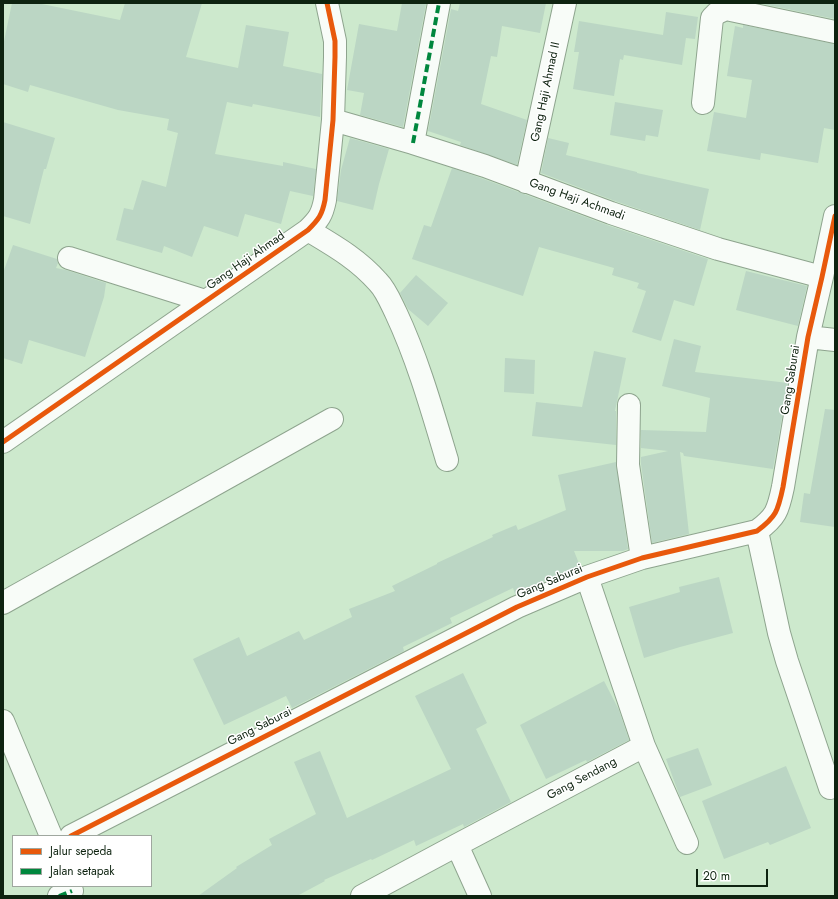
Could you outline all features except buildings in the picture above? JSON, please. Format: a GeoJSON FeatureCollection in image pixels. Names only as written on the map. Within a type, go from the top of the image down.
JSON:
{"type":"FeatureCollection","features":[{"type":"Feature","properties":{"kind":"street","name":"Gang Haji Ahmad"},"geometry":{"type":"LineString","coordinates":[[3,442],[308,230],[318,220],[323,210],[333,120],[335,40],[327,3]]}},
{"type":"Feature","properties":{"kind":"street"},"geometry":{"type":"LineString","coordinates":[[413,143],[439,3]]}},
{"type":"Feature","properties":{"kind":"street","name":"Gang Haji Ahmad II"},"geometry":{"type":"LineString","coordinates":[[526,182],[565,3]]}},
{"type":"Feature","properties":{"kind":"street"},"geometry":{"type":"LineString","coordinates":[[703,103],[712,18],[717,13],[726,9],[835,32]]}},
{"type":"Feature","properties":{"kind":"street","name":"Gang Haji Achmadi"},"geometry":{"type":"LineString","coordinates":[[333,120],[486,166],[636,222],[718,249],[822,277]]}},
{"type":"Feature","properties":{"kind":"street","name":"Gang Saburai"},"geometry":{"type":"LineString","coordinates":[[73,835],[517,607],[587,576],[642,558],[757,531],[769,522],[779,507],[808,337],[835,216]]}},
{"type":"Feature","properties":{"kind":"street"},"geometry":{"type":"LineString","coordinates":[[308,230],[350,256],[380,283],[409,340],[447,460]]}},
{"type":"Feature","properties":{"kind":"street"},"geometry":{"type":"LineString","coordinates":[[69,258],[204,301]]}},
{"type":"Feature","properties":{"kind":"street"},"geometry":{"type":"LineString","coordinates":[[808,337],[835,340]]}},
{"type":"Feature","properties":{"kind":"street"},"geometry":{"type":"LineString","coordinates":[[629,405],[628,465],[642,558]]}},
{"type":"Feature","properties":{"kind":"street"},"geometry":{"type":"LineString","coordinates":[[3,603],[332,419]]}},
{"type":"Feature","properties":{"kind":"street"},"geometry":{"type":"LineString","coordinates":[[757,531],[783,647],[830,788]]}},
{"type":"Feature","properties":{"kind":"street"},"geometry":{"type":"LineString","coordinates":[[587,576],[644,746],[687,843]]}},
{"type":"Feature","properties":{"kind":"street"},"geometry":{"type":"LineString","coordinates":[[3,721],[51,835]]}},
{"type":"Feature","properties":{"kind":"street","name":"Gang Sendang"},"geometry":{"type":"LineString","coordinates":[[362,896],[644,746]]}},
{"type":"Feature","properties":{"kind":"street"},"geometry":{"type":"LineString","coordinates":[[457,845],[480,896]]}},
{"type":"Feature","properties":{"kind":"marked path"},"geometry":{"type":"LineString","coordinates":[[413,143],[439,3]]}},
{"type":"Feature","properties":{"kind":"marked path"},"geometry":{"type":"LineString","coordinates":[[59,896],[72,891]]}},
{"type":"Feature","properties":{"kind":"cycle path"},"geometry":{"type":"LineString","coordinates":[[3,442],[308,230],[317,220],[323,209],[325,200],[333,120],[335,41],[327,3]]}},
{"type":"Feature","properties":{"kind":"cycle path"},"geometry":{"type":"LineString","coordinates":[[73,835],[517,607],[587,577],[642,558],[757,531],[768,522],[778,508],[783,487],[808,337],[835,216]]}}]}
